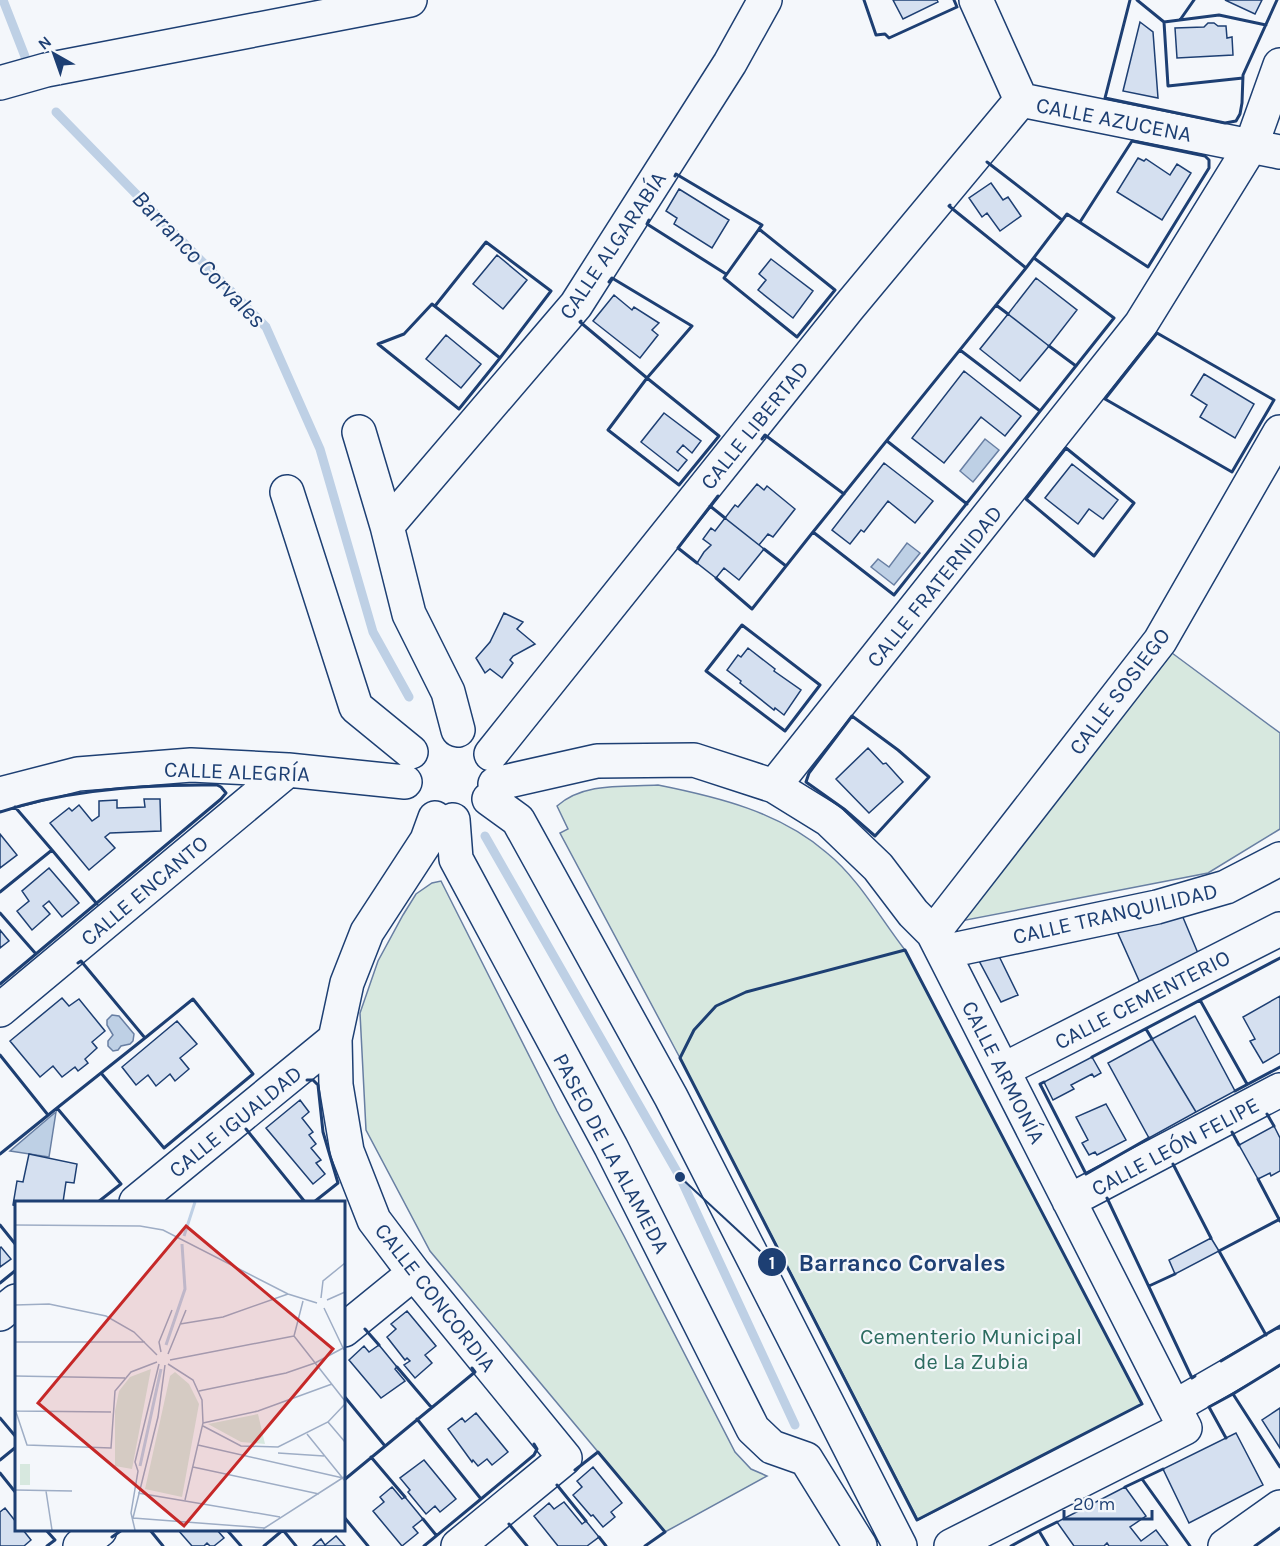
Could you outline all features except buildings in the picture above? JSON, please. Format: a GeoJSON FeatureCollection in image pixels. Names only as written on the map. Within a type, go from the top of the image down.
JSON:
{"type":"FeatureCollection","features":[{"type":"Feature","properties":{"kind":"street"},"geometry":{"type":"LineString","coordinates":[[0,83],[46,70],[410,0]]}},
{"type":"Feature","properties":{"kind":"street","name":"CALLE ALGARABÍA"},"geometry":{"type":"LineString","coordinates":[[387,526],[576,305],[730,63],[765,0]]}},
{"type":"Feature","properties":{"kind":"street","name":"CALLE AZUCENA"},"geometry":{"type":"LineString","coordinates":[[976,0],[1021,100],[1266,149]]}},
{"type":"Feature","properties":{"kind":"street","name":"CALLE FRATERNIDAD"},"geometry":{"type":"LineString","coordinates":[[774,786],[1141,324],[1266,149],[1280,65]]}},
{"type":"Feature","properties":{"kind":"street","name":"CALLE LIBERTAD"},"geometry":{"type":"LineString","coordinates":[[492,779],[848,308],[1021,100]]}},
{"type":"Feature","properties":{"kind":"street"},"geometry":{"type":"LineString","coordinates":[[359,432],[410,614],[448,692],[458,730]]}},
{"type":"Feature","properties":{"kind":"street","name":"CALLE SOSIEGO"},"geometry":{"type":"LineString","coordinates":[[938,943],[1160,641],[1280,432]]}},
{"type":"Feature","properties":{"kind":"street"},"geometry":{"type":"LineString","coordinates":[[287,492],[356,707],[408,767]]}},
{"type":"Feature","properties":{"kind":"street"},"geometry":{"type":"LineString","coordinates":[[492,779],[480,809],[467,817],[444,819],[424,812],[415,804],[409,794],[408,767],[419,741],[431,733],[444,729],[458,730],[477,738],[492,779],[518,820],[671,1097],[900,1546]]}},
{"type":"Feature","properties":{"kind":"street"},"geometry":{"type":"LineString","coordinates":[[492,779],[597,761],[694,760],[774,786]]}},
{"type":"Feature","properties":{"kind":"street","name":"CALLE ALEGRÍA"},"geometry":{"type":"LineString","coordinates":[[0,794],[78,774],[191,765],[288,770],[408,767]]}},
{"type":"Feature","properties":{"kind":"street","name":"CALLE ENCANTO"},"geometry":{"type":"LineString","coordinates":[[0,1010],[288,770]]}},
{"type":"Feature","properties":{"kind":"street","name":"CALLE ARMONÍA"},"geometry":{"type":"LineString","coordinates":[[774,786],[829,820],[878,867],[938,943],[1185,1428],[951,1546]]}},
{"type":"Feature","properties":{"kind":"street","name":"CALLE CONCORDIA"},"geometry":{"type":"LineString","coordinates":[[444,819],[427,840],[366,932],[346,983],[335,1040],[336,1085],[347,1151],[374,1220],[414,1273],[565,1458],[458,1546]]}},
{"type":"Feature","properties":{"kind":"street","name":"PASEO DE LA ALAMEDA"},"geometry":{"type":"LineString","coordinates":[[444,819],[456,859],[611,1147],[753,1429],[772,1446],[806,1459]]}},
{"type":"Feature","properties":{"kind":"street","name":"CALLE TRANQUILIDAD"},"geometry":{"type":"LineString","coordinates":[[938,943],[1169,904],[1226,887],[1280,859]]}},
{"type":"Feature","properties":{"kind":"street","name":"CALLE CEMENTERIO"},"geometry":{"type":"LineString","coordinates":[[1003,1070],[1280,929]]}},
{"type":"Feature","properties":{"kind":"street","name":"CALLE IGUALDAD"},"geometry":{"type":"LineString","coordinates":[[138,1201],[335,1040]]}},
{"type":"Feature","properties":{"kind":"street","name":"CALLE LEÓN FELIPE"},"geometry":{"type":"LineString","coordinates":[[1069,1201],[1280,1090]]}},
{"type":"Feature","properties":{"kind":"street"},"geometry":{"type":"LineString","coordinates":[[345,1329],[414,1273]]}},
{"type":"Feature","properties":{"kind":"street"},"geometry":{"type":"LineString","coordinates":[[0,1314],[15,1302]]}},
{"type":"Feature","properties":{"kind":"street"},"geometry":{"type":"LineString","coordinates":[[1174,1407],[1280,1346]]}},
{"type":"Feature","properties":{"kind":"street"},"geometry":{"type":"LineString","coordinates":[[843,1432],[806,1459],[860,1546]]}},
{"type":"Feature","properties":{"kind":"street"},"geometry":{"type":"LineString","coordinates":[[1226,1546],[1280,1507]]}},
{"type":"Feature","properties":{"kind":"street"},"geometry":{"type":"LineString","coordinates":[[80,1546],[99,1531]]}},
{"type":"Feature","properties":{"kind":"green space"},"geometry":{"type":"Polygon","coordinates":[[[1172,653],[1280,733],[1280,829],[1208,873],[961,921],[1172,653]]]}},
{"type":"Feature","properties":{"kind":"green space","name":"Cementerio Municipal de La Zubia"},"geometry":{"type":"Polygon","coordinates":[[[658,785],[747,808],[789,827],[809,839],[839,863],[859,887],[905,950],[1142,1404],[918,1520],[680,1058],[560,833],[568,829],[557,806],[568,798],[605,787],[658,785]]]}},
{"type":"Feature","properties":{"kind":"green space"},"geometry":{"type":"Polygon","coordinates":[[[441,881],[557,1111],[735,1452],[751,1469],[767,1476],[665,1532],[430,1251],[366,1130],[360,1013],[378,961],[403,915],[416,894],[432,883],[441,881]]]}},
{"type":"Feature","properties":{"kind":"water"},"geometry":{"type":"Polygon","coordinates":[[[985,439],[999,450],[973,482],[960,471],[985,439]]]}},
{"type":"Feature","properties":{"kind":"water"},"geometry":{"type":"Polygon","coordinates":[[[907,543],[920,553],[894,585],[871,567],[878,559],[889,567],[907,543]]]}},
{"type":"Feature","properties":{"kind":"water"},"geometry":{"type":"Polygon","coordinates":[[[112,1015],[119,1016],[134,1034],[130,1044],[113,1051],[108,1046],[108,1041],[113,1035],[107,1025],[107,1020],[112,1015]]]}},
{"type":"Feature","properties":{"kind":"water"},"geometry":{"type":"Polygon","coordinates":[[[56,1112],[49,1157],[10,1151],[51,1116],[56,1112]]]}},
{"type":"Feature","properties":{"kind":"waterway","name":"Barranco Corvales"},"geometry":{"type":"LineString","coordinates":[[3,0],[26,59]]}},
{"type":"Feature","properties":{"kind":"waterway","name":"Barranco Corvales"},"geometry":{"type":"LineString","coordinates":[[56,112],[266,327],[320,449],[373,632],[409,697]]}},
{"type":"Feature","properties":{"kind":"waterway","name":"Barranco Corvales"},"geometry":{"type":"LineString","coordinates":[[485,836],[680,1177],[795,1425]]}},
{"type":"Feature","properties":{"kind":"wall"},"geometry":{"type":"LineString","coordinates":[[864,0],[876,35],[885,34],[889,38],[957,7],[954,0]]}},
{"type":"Feature","properties":{"kind":"wall"},"geometry":{"type":"LineString","coordinates":[[1130,0],[1105,98],[1225,123],[1236,121],[1240,114],[1243,75],[1277,0]]}},
{"type":"Feature","properties":{"kind":"wall"},"geometry":{"type":"LineString","coordinates":[[1137,0],[1164,22],[1168,86],[1243,78]]}},
{"type":"Feature","properties":{"kind":"wall"},"geometry":{"type":"LineString","coordinates":[[1180,20],[1194,0]]}},
{"type":"Feature","properties":{"kind":"wall"},"geometry":{"type":"LineString","coordinates":[[1164,22],[1219,15],[1266,25]]}},
{"type":"Feature","properties":{"kind":"wall"},"geometry":{"type":"LineString","coordinates":[[950,205],[1026,268],[1067,214],[1148,267],[1209,168],[1209,160],[1205,156],[1132,141],[1080,222]]}},
{"type":"Feature","properties":{"kind":"wall"},"geometry":{"type":"LineString","coordinates":[[987,162],[1062,220]]}},
{"type":"Feature","properties":{"kind":"wall"},"geometry":{"type":"LineString","coordinates":[[675,176],[676,174],[762,225],[759,229]]}},
{"type":"Feature","properties":{"kind":"wall"},"geometry":{"type":"LineString","coordinates":[[649,220],[647,224],[726,274]]}},
{"type":"Feature","properties":{"kind":"wall"},"geometry":{"type":"LineString","coordinates":[[759,229],[835,290],[797,337],[724,278],[759,229]]}},
{"type":"Feature","properties":{"kind":"wall"},"geometry":{"type":"LineString","coordinates":[[435,306],[486,242],[551,291],[500,358]]}},
{"type":"Feature","properties":{"kind":"wall"},"geometry":{"type":"LineString","coordinates":[[1026,268],[813,532],[894,595],[1114,318],[1034,258]]}},
{"type":"Feature","properties":{"kind":"wall"},"geometry":{"type":"LineString","coordinates":[[609,282],[612,278],[692,326],[647,378],[608,430],[679,485],[719,436],[647,378]]}},
{"type":"Feature","properties":{"kind":"wall"},"geometry":{"type":"LineString","coordinates":[[432,304],[500,358],[459,409],[378,344],[404,334],[432,304]]}},
{"type":"Feature","properties":{"kind":"wall"},"geometry":{"type":"LineString","coordinates":[[996,305],[1008,314]]}},
{"type":"Feature","properties":{"kind":"wall"},"geometry":{"type":"LineString","coordinates":[[581,321],[647,378]]}},
{"type":"Feature","properties":{"kind":"wall"},"geometry":{"type":"LineString","coordinates":[[1157,333],[1274,400],[1232,472],[1105,399],[1157,333]]}},
{"type":"Feature","properties":{"kind":"wall"},"geometry":{"type":"LineString","coordinates":[[1049,346],[1076,366]]}},
{"type":"Feature","properties":{"kind":"wall"},"geometry":{"type":"LineString","coordinates":[[960,350],[1040,411]]}},
{"type":"Feature","properties":{"kind":"wall"},"geometry":{"type":"LineString","coordinates":[[762,439],[765,435],[844,494]]}},
{"type":"Feature","properties":{"kind":"wall"},"geometry":{"type":"LineString","coordinates":[[887,441],[967,504]]}},
{"type":"Feature","properties":{"kind":"wall"},"geometry":{"type":"LineString","coordinates":[[1066,448],[1134,503],[1094,556],[1026,499],[1066,448]]}},
{"type":"Feature","properties":{"kind":"wall"},"geometry":{"type":"LineString","coordinates":[[697,563],[678,548],[718,496]]}},
{"type":"Feature","properties":{"kind":"wall"},"geometry":{"type":"LineString","coordinates":[[710,506],[725,518]]}},
{"type":"Feature","properties":{"kind":"wall"},"geometry":{"type":"LineString","coordinates":[[716,578],[752,609],[813,532]]}},
{"type":"Feature","properties":{"kind":"wall"},"geometry":{"type":"LineString","coordinates":[[764,549],[786,566]]}},
{"type":"Feature","properties":{"kind":"wall"},"geometry":{"type":"LineString","coordinates":[[742,625],[820,685],[785,731],[706,671],[742,625]]}},
{"type":"Feature","properties":{"kind":"wall"},"geometry":{"type":"LineString","coordinates":[[852,716],[898,750],[929,777],[875,836],[844,809],[806,782],[809,773],[852,716]]}},
{"type":"Feature","properties":{"kind":"wall"},"geometry":{"type":"LineString","coordinates":[[0,812],[52,798],[135,787],[217,785],[226,793],[0,984]]}},
{"type":"Feature","properties":{"kind":"wall"},"geometry":{"type":"LineString","coordinates":[[0,892],[52,850],[15,807]]}},
{"type":"Feature","properties":{"kind":"wall"},"geometry":{"type":"LineString","coordinates":[[52,850],[97,904]]}},
{"type":"Feature","properties":{"kind":"wall"},"geometry":{"type":"LineString","coordinates":[[0,913],[36,954]]}},
{"type":"Feature","properties":{"kind":"wall"},"geometry":{"type":"LineString","coordinates":[[905,950],[1142,1404],[917,1520],[680,1058],[694,1030],[716,1006],[746,992],[905,950]]}},
{"type":"Feature","properties":{"kind":"wall"},"geometry":{"type":"LineString","coordinates":[[1092,1057],[1280,958]]}},
{"type":"Feature","properties":{"kind":"wall"},"geometry":{"type":"LineString","coordinates":[[57,1108],[145,1038],[81,961],[78,963]]}},
{"type":"Feature","properties":{"kind":"wall"},"geometry":{"type":"LineString","coordinates":[[101,1073],[164,1148],[253,1074],[193,999],[145,1038]]}},
{"type":"Feature","properties":{"kind":"wall"},"geometry":{"type":"LineString","coordinates":[[1200,1000],[1247,1084]]}},
{"type":"Feature","properties":{"kind":"wall"},"geometry":{"type":"LineString","coordinates":[[1146,1029],[1152,1039]]}},
{"type":"Feature","properties":{"kind":"wall"},"geometry":{"type":"LineString","coordinates":[[0,1055],[48,1115]]}},
{"type":"Feature","properties":{"kind":"wall"},"geometry":{"type":"LineString","coordinates":[[1235,1091],[1280,1067]]}},
{"type":"Feature","properties":{"kind":"wall"},"geometry":{"type":"LineString","coordinates":[[307,1080],[313,1080],[318,1085],[323,1132],[338,1183],[315,1201]]}},
{"type":"Feature","properties":{"kind":"wall"},"geometry":{"type":"LineString","coordinates":[[1044,1082],[1040,1084],[1086,1174],[1149,1138]]}},
{"type":"Feature","properties":{"kind":"wall"},"geometry":{"type":"LineString","coordinates":[[0,1154],[57,1108],[121,1184],[99,1201]]}},
{"type":"Feature","properties":{"kind":"wall"},"geometry":{"type":"LineString","coordinates":[[1267,1114],[1274,1126]]}},
{"type":"Feature","properties":{"kind":"wall"},"geometry":{"type":"LineString","coordinates":[[246,1129],[304,1201]]}},
{"type":"Feature","properties":{"kind":"wall"},"geometry":{"type":"LineString","coordinates":[[1232,1132],[1239,1145]]}},
{"type":"Feature","properties":{"kind":"wall"},"geometry":{"type":"LineString","coordinates":[[1173,1164],[1211,1238]]}},
{"type":"Feature","properties":{"kind":"wall"},"geometry":{"type":"LineString","coordinates":[[1258,1179],[1280,1221]]}},
{"type":"Feature","properties":{"kind":"wall"},"geometry":{"type":"LineString","coordinates":[[1107,1198],[1192,1378],[1195,1376]]}},
{"type":"Feature","properties":{"kind":"wall"},"geometry":{"type":"LineString","coordinates":[[1266,1335],[1219,1251],[1280,1219]]}},
{"type":"Feature","properties":{"kind":"wall"},"geometry":{"type":"LineString","coordinates":[[0,1225],[15,1244]]}},
{"type":"Feature","properties":{"kind":"wall"},"geometry":{"type":"LineString","coordinates":[[0,1283],[15,1271]]}},
{"type":"Feature","properties":{"kind":"wall"},"geometry":{"type":"LineString","coordinates":[[1149,1286],[1175,1274]]}},
{"type":"Feature","properties":{"kind":"wall"},"geometry":{"type":"LineString","coordinates":[[1221,1361],[1280,1326]]}},
{"type":"Feature","properties":{"kind":"wall"},"geometry":{"type":"LineString","coordinates":[[365,1329],[379,1345]]}},
{"type":"Feature","properties":{"kind":"wall"},"geometry":{"type":"LineString","coordinates":[[1233,1394],[1280,1365]]}},
{"type":"Feature","properties":{"kind":"wall"},"geometry":{"type":"LineString","coordinates":[[397,1367],[431,1407]]}},
{"type":"Feature","properties":{"kind":"wall"},"geometry":{"type":"LineString","coordinates":[[345,1479],[475,1372],[472,1368]]}},
{"type":"Feature","properties":{"kind":"wall"},"geometry":{"type":"LineString","coordinates":[[1226,1438],[1209,1407],[1233,1394],[1280,1467]]}},
{"type":"Feature","properties":{"kind":"wall"},"geometry":{"type":"LineString","coordinates":[[345,1397],[385,1446]]}},
{"type":"Feature","properties":{"kind":"wall"},"geometry":{"type":"LineString","coordinates":[[0,1418],[15,1436]]}},
{"type":"Feature","properties":{"kind":"wall"},"geometry":{"type":"LineString","coordinates":[[417,1419],[481,1499],[534,1455],[537,1449],[534,1444]]}},
{"type":"Feature","properties":{"kind":"wall"},"geometry":{"type":"LineString","coordinates":[[0,1460],[15,1448]]}},
{"type":"Feature","properties":{"kind":"wall"},"geometry":{"type":"LineString","coordinates":[[575,1470],[598,1452],[665,1532],[645,1546]]}},
{"type":"Feature","properties":{"kind":"wall"},"geometry":{"type":"LineString","coordinates":[[371,1457],[405,1497]]}},
{"type":"Feature","properties":{"kind":"wall"},"geometry":{"type":"LineString","coordinates":[[1125,1487],[1163,1469]]}},
{"type":"Feature","properties":{"kind":"wall"},"geometry":{"type":"LineString","coordinates":[[0,1473],[15,1492]]}},
{"type":"Feature","properties":{"kind":"wall"},"geometry":{"type":"LineString","coordinates":[[1142,1479],[1190,1546]]}},
{"type":"Feature","properties":{"kind":"wall"},"geometry":{"type":"LineString","coordinates":[[557,1485],[586,1521]]}},
{"type":"Feature","properties":{"kind":"wall"},"geometry":{"type":"LineString","coordinates":[[424,1546],[481,1499]]}},
{"type":"Feature","properties":{"kind":"wall"},"geometry":{"type":"LineString","coordinates":[[345,1518],[368,1546]]}},
{"type":"Feature","properties":{"kind":"wall"},"geometry":{"type":"LineString","coordinates":[[423,1519],[436,1535]]}},
{"type":"Feature","properties":{"kind":"wall"},"geometry":{"type":"LineString","coordinates":[[1039,1531],[1057,1522]]}},
{"type":"Feature","properties":{"kind":"wall"},"geometry":{"type":"LineString","coordinates":[[509,1524],[527,1546]]}},
{"type":"Feature","properties":{"kind":"wall"},"geometry":{"type":"LineString","coordinates":[[1255,1546],[1280,1528]]}},
{"type":"Feature","properties":{"kind":"wall"},"geometry":{"type":"LineString","coordinates":[[47,1531],[55,1540],[47,1546]]}},
{"type":"Feature","properties":{"kind":"wall"},"geometry":{"type":"LineString","coordinates":[[112,1537],[121,1531]]}},
{"type":"Feature","properties":{"kind":"wall"},"geometry":{"type":"LineString","coordinates":[[151,1531],[163,1546]]}},
{"type":"Feature","properties":{"kind":"wall"},"geometry":{"type":"LineString","coordinates":[[228,1531],[241,1546]]}},
{"type":"Feature","properties":{"kind":"wall"},"geometry":{"type":"LineString","coordinates":[[264,1546],[282,1531]]}},
{"type":"Feature","properties":{"kind":"wall"},"geometry":{"type":"LineString","coordinates":[[284,1531],[296,1546]]}},
{"type":"Feature","properties":{"kind":"wall"},"geometry":{"type":"LineString","coordinates":[[1011,1546],[1039,1531],[1048,1546]]}},
{"type":"Feature","properties":{"kind":"wall"},"geometry":{"type":"LineString","coordinates":[[599,1537],[606,1546]]}},
{"type":"Feature","properties":{"kind":"place","name":"Barranco Corvales"},"geometry":{"type":"Point","coordinates":[680,1177]}}]}
